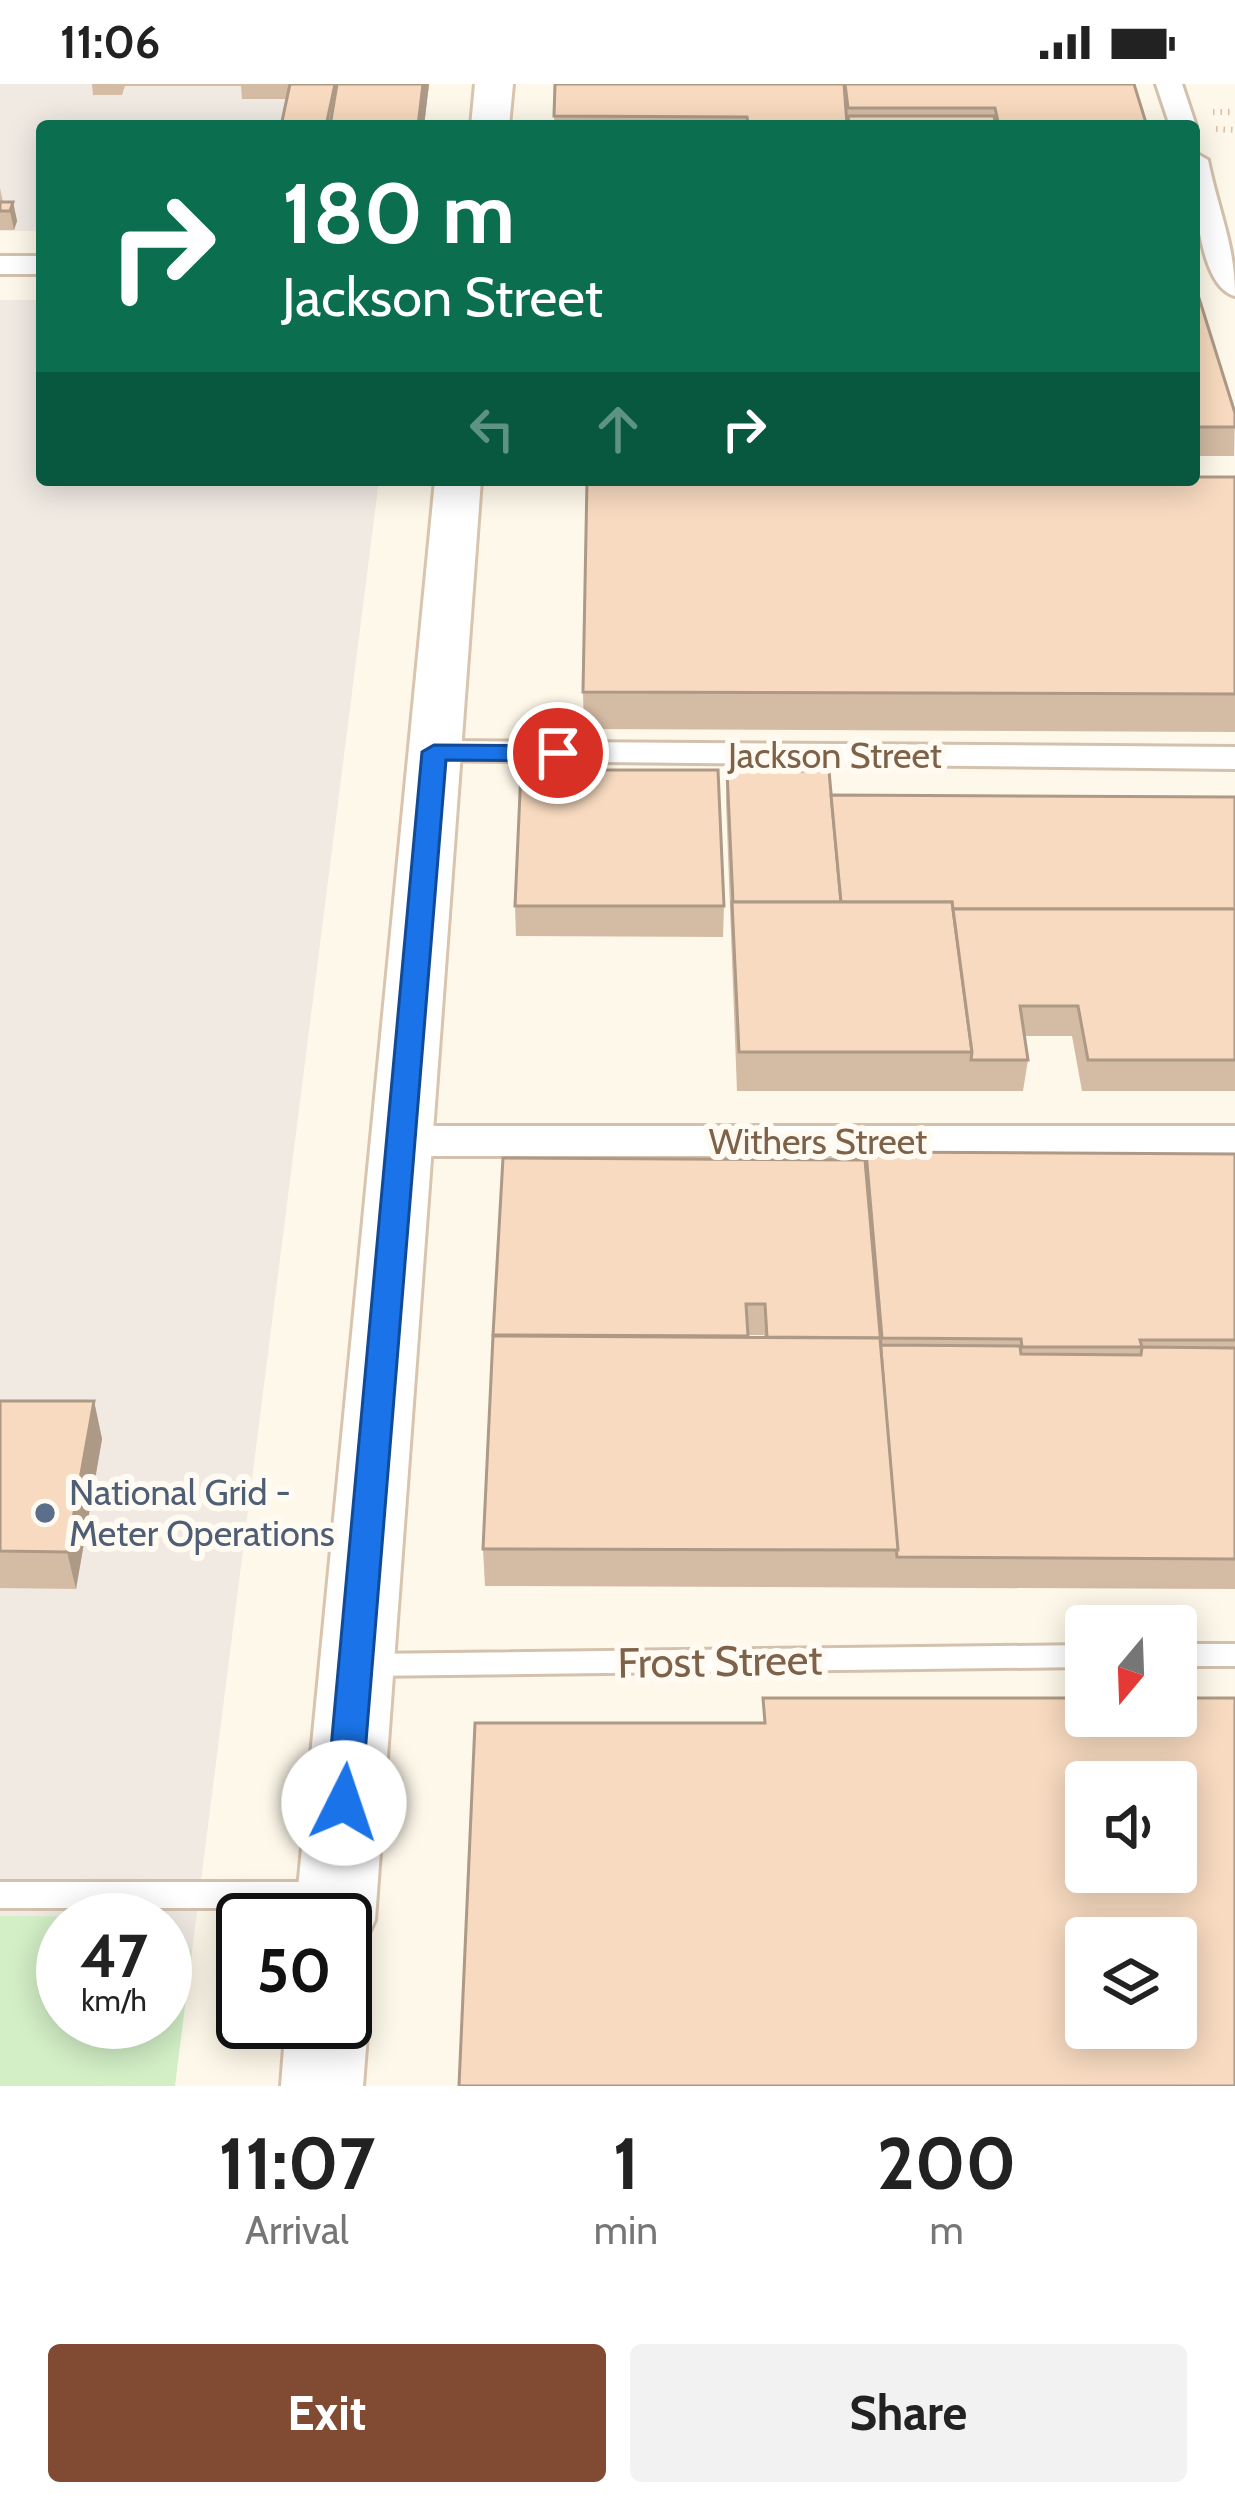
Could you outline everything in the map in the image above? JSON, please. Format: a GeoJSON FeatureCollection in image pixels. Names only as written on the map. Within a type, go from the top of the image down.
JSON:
{"type":"FeatureCollection","features":[{"type":"Feature","properties":{"kind":"main road"},"geometry":{"type":"LineString","coordinates":[[491,120],[494,84]]}},
{"type":"Feature","properties":{"kind":"main road"},"geometry":{"type":"LineString","coordinates":[[337,1893],[457,486]]}},
{"type":"Feature","properties":{"kind":"main road"},"geometry":{"type":"LineString","coordinates":[[322,2086],[325,2049]]}},
{"type":"Feature","properties":{"kind":"street"},"geometry":{"type":"LineString","coordinates":[[1169,84],[1181,120]]}},
{"type":"Feature","properties":{"kind":"street"},"geometry":{"type":"LineString","coordinates":[[1200,190],[1232,272]]}},
{"type":"Feature","properties":{"kind":"street"},"geometry":{"type":"LineString","coordinates":[[0,265],[36,265]]}},
{"type":"Feature","properties":{"kind":"street"},"geometry":{"type":"LineString","coordinates":[[1200,268],[1232,272]]}},
{"type":"Feature","properties":{"kind":"street","name":"Jackson Street"},"geometry":{"type":"LineString","coordinates":[[434,752],[1235,758]]}},
{"type":"Feature","properties":{"kind":"street","name":"Withers Street"},"geometry":{"type":"LineString","coordinates":[[400,1141],[1235,1141]]}},
{"type":"Feature","properties":{"kind":"lane"},"geometry":{"type":"LineString","coordinates":[[1197,1655],[1235,1655]]}},
{"type":"Feature","properties":{"kind":"lane","name":"Frost Street"},"geometry":{"type":"LineString","coordinates":[[355,1665],[1065,1657]]}},
{"type":"Feature","properties":{"kind":"lane"},"geometry":{"type":"LineString","coordinates":[[0,1895],[216,1903]]}},
{"type":"Feature","properties":{"kind":"path"},"geometry":{"type":"LineString","coordinates":[[1216,129],[1235,130]]}},
{"type":"Feature","properties":{"kind":"shaded area"},"geometry":{"type":"Polygon","coordinates":[[[0,84],[429,84],[425,120],[36,120],[36,231],[0,231],[0,84]]]}},
{"type":"Feature","properties":{"kind":"shaded area"},"geometry":{"type":"Polygon","coordinates":[[[0,300],[36,300],[36,486],[378,486],[192,1951],[192,1893],[36,1893],[36,1943],[0,1974],[0,300]]]}},
{"type":"Feature","properties":{"kind":"green space"},"geometry":{"type":"Polygon","coordinates":[[[0,1916],[36,1916],[36,2049],[180,2049],[175,2086],[0,2086],[0,1916]]]}},
{"type":"Feature","properties":{"kind":"building"},"geometry":{"type":"Polygon","coordinates":[[[290,84],[335,84],[327,120],[282,120],[290,84]]]}},
{"type":"Feature","properties":{"kind":"building"},"geometry":{"type":"Polygon","coordinates":[[[337,84],[423,84],[419,120],[331,120],[337,84]]]}},
{"type":"Feature","properties":{"kind":"building"},"geometry":{"type":"Polygon","coordinates":[[[555,84],[844,84],[847,120],[747,117],[554,116],[555,84]]]}},
{"type":"Feature","properties":{"kind":"building"},"geometry":{"type":"Polygon","coordinates":[[[845,84],[1134,84],[1145,120],[998,120],[995,108],[848,108],[845,84]]]}},
{"type":"Feature","properties":{"kind":"building"},"geometry":{"type":"Polygon","coordinates":[[[848,116],[994,116],[995,120],[848,120],[848,116]]]}},
{"type":"Feature","properties":{"kind":"building"},"geometry":{"type":"Polygon","coordinates":[[[0,202],[13,202],[10,211],[0,211],[0,202]]]}},
{"type":"Feature","properties":{"kind":"building"},"geometry":{"type":"Polygon","coordinates":[[[1200,301],[1235,413],[1235,427],[1200,427],[1200,301]]]}},
{"type":"Feature","properties":{"kind":"building"},"geometry":{"type":"Polygon","coordinates":[[[1200,477],[1235,477],[1235,694],[583,692],[587,486],[1200,486],[1200,477]]]}},
{"type":"Feature","properties":{"kind":"building"},"geometry":{"type":"Polygon","coordinates":[[[521,770],[718,770],[724,906],[515,906],[521,770]]]}},
{"type":"Feature","properties":{"kind":"building"},"geometry":{"type":"Polygon","coordinates":[[[727,771],[829,771],[841,902],[733,902],[727,771]]]}},
{"type":"Feature","properties":{"kind":"building"},"geometry":{"type":"Polygon","coordinates":[[[831,795],[1235,797],[1235,909],[953,909],[952,902],[841,902],[831,795]]]}},
{"type":"Feature","properties":{"kind":"building"},"geometry":{"type":"Polygon","coordinates":[[[732,902],[952,902],[972,1052],[739,1052],[732,902]]]}},
{"type":"Feature","properties":{"kind":"building"},"geometry":{"type":"Polygon","coordinates":[[[953,909],[1235,909],[1235,1060],[1088,1060],[1078,1006],[1020,1006],[1028,1060],[971,1060],[953,909]]]}},
{"type":"Feature","properties":{"kind":"building"},"geometry":{"type":"Polygon","coordinates":[[[866,1152],[1235,1154],[1235,1340],[1140,1340],[1142,1347],[1022,1347],[1021,1339],[882,1338],[866,1152]]]}},
{"type":"Feature","properties":{"kind":"building"},"geometry":{"type":"Polygon","coordinates":[[[503,1158],[865,1160],[881,1345],[1020,1346],[1021,1354],[1141,1355],[1142,1347],[1235,1348],[1235,1559],[897,1557],[880,1338],[767,1337],[765,1304],[746,1304],[748,1336],[493,1335],[503,1158]]]}},
{"type":"Feature","properties":{"kind":"building"},"geometry":{"type":"Polygon","coordinates":[[[493,1336],[880,1338],[898,1550],[483,1549],[493,1336]]]}},
{"type":"Feature","properties":{"kind":"building","name":"National Grid - Meter Operations"},"geometry":{"type":"Polygon","coordinates":[[[0,1401],[94,1401],[67,1552],[0,1551],[0,1401]]]}},
{"type":"Feature","properties":{"kind":"building"},"geometry":{"type":"Polygon","coordinates":[[[763,1698],[1065,1698],[1065,1737],[1197,1737],[1197,1698],[1235,1698],[1235,2086],[459,2086],[475,1723],[765,1723],[763,1698]]]}},
{"type":"Feature","properties":{"kind":"place","name":"National Grid - Meter Operations"},"geometry":{"type":"Point","coordinates":[45,1513]}},
{"type":"Feature","properties":{"kind":"route"},"geometry":{"type":"LineString","coordinates":[[344,1803],[434,752],[558,753]]}}]}
